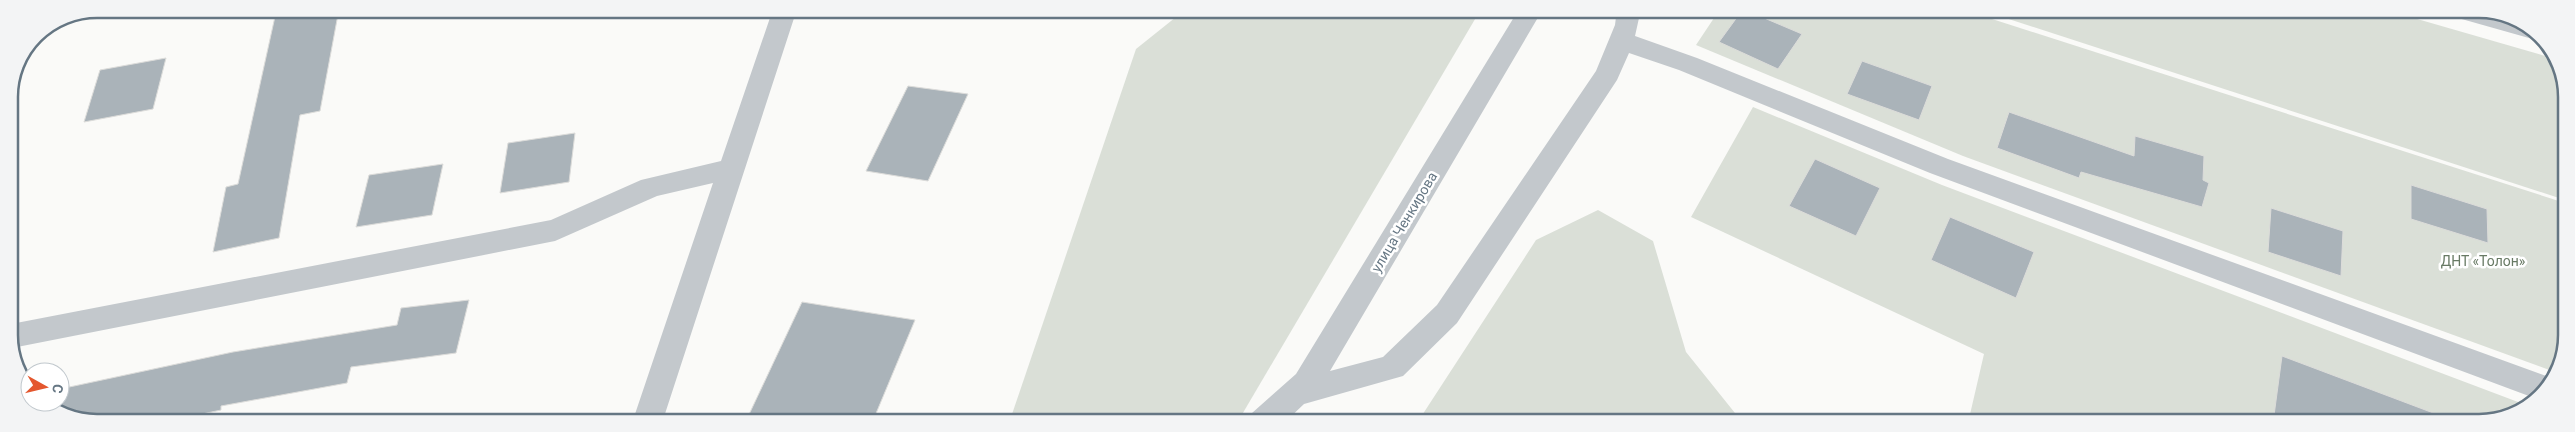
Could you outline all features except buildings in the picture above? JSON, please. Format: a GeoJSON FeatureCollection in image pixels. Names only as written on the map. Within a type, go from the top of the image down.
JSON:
{"type":"FeatureCollection","features":[{"type":"Feature","properties":{"kind":"street"},"geometry":{"type":"LineString","coordinates":[[650,414],[783,18]]}},
{"type":"Feature","properties":{"kind":"street","name":"улица Ченкирова"},"geometry":{"type":"LineString","coordinates":[[1273,414],[1307,383],[1526,18]]}},
{"type":"Feature","properties":{"kind":"street"},"geometry":{"type":"LineString","coordinates":[[1295,394],[1392,367],[1447,314],[1608,74],[1622,41],[1628,18]]}},
{"type":"Feature","properties":{"kind":"street"},"geometry":{"type":"LineString","coordinates":[[2491,19],[2504,22]]}},
{"type":"Feature","properties":{"kind":"street"},"geometry":{"type":"LineString","coordinates":[[1622,41],[1688,64],[1949,169],[2538,386]]}},
{"type":"Feature","properties":{"kind":"street"},"geometry":{"type":"LineString","coordinates":[[18,335],[555,230],[651,187],[732,169]]}},
{"type":"Feature","properties":{"kind":"green space"},"geometry":{"type":"Polygon","coordinates":[[[1175,18],[1476,18],[1242,414],[1012,414],[1136,49],[1175,18]]]}},
{"type":"Feature","properties":{"kind":"green space","name":"ДНТ «Толон»"},"geometry":{"type":"Polygon","coordinates":[[[1714,18],[1989,18],[2558,201],[2558,335],[2555,356],[2549,370],[1963,156],[1696,45],[1714,18]]]}},
{"type":"Feature","properties":{"kind":"green space"},"geometry":{"type":"Polygon","coordinates":[[[2006,18],[2414,18],[2547,56],[2556,81],[2558,97],[2558,198],[2006,18]]]}},
{"type":"Feature","properties":{"kind":"green space"},"geometry":{"type":"Polygon","coordinates":[[[1753,107],[1942,185],[2519,402],[2494,413],[2478,414],[1970,414],[1984,354],[1691,217],[1753,107]]]}},
{"type":"Feature","properties":{"kind":"green space"},"geometry":{"type":"Polygon","coordinates":[[[1598,210],[1653,241],[1686,352],[1736,414],[1423,414],[1536,240],[1598,210]]]}}]}
